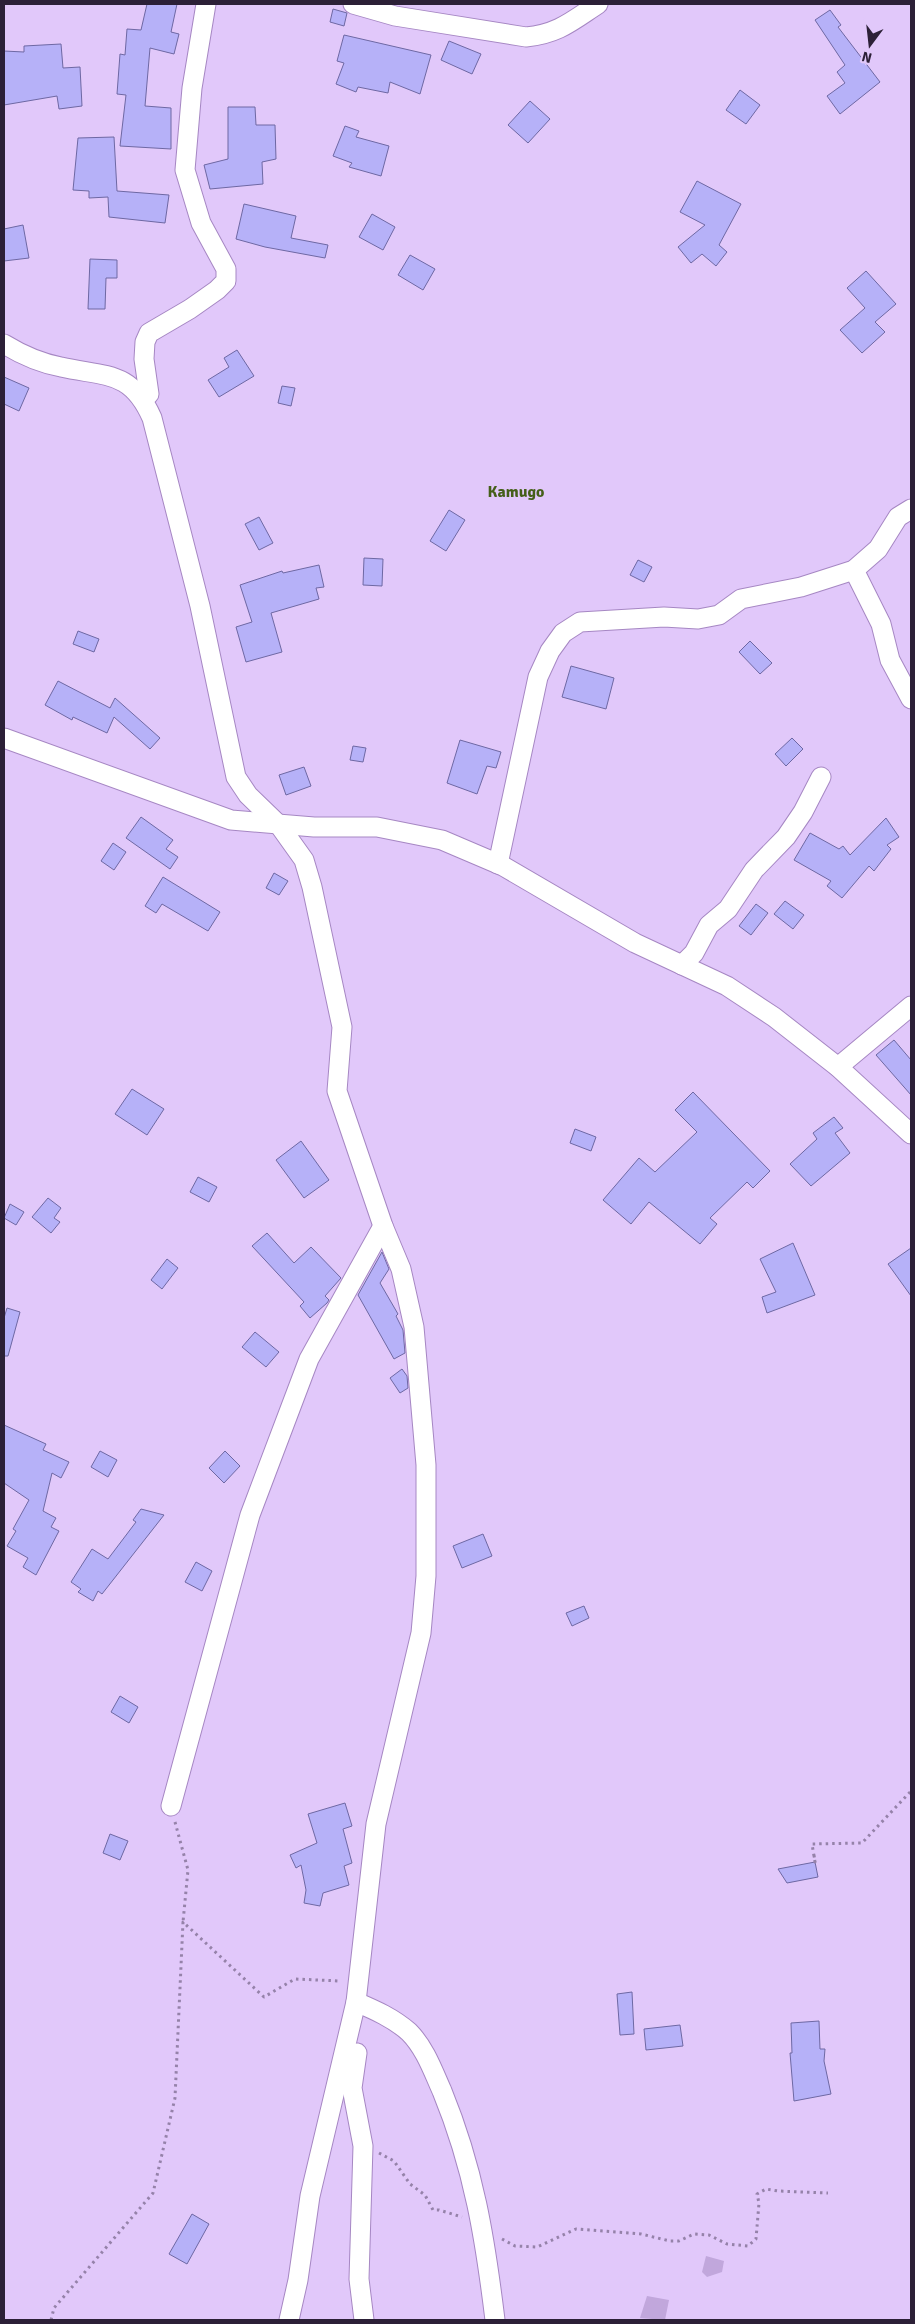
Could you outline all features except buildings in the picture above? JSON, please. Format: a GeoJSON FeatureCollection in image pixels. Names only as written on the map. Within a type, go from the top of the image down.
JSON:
{"type":"FeatureCollection","features":[{"type":"Feature","properties":{"kind":"street"},"geometry":{"type":"LineString","coordinates":[[144,398],[149,394],[144,359],[145,342],[149,333],[190,309],[226,281],[226,268],[201,223],[185,170],[192,88],[206,4]]}},
{"type":"Feature","properties":{"kind":"street"},"geometry":{"type":"LineString","coordinates":[[353,4],[395,16],[526,37],[545,35],[565,27],[598,4]]}},
{"type":"Feature","properties":{"kind":"street"},"geometry":{"type":"LineString","coordinates":[[4,344],[23,356],[61,367],[93,372],[119,379],[144,398],[152,418],[200,606],[236,777],[248,795],[279,824],[304,860],[312,887],[342,1027],[337,1091],[383,1226],[401,1269],[414,1328],[426,1465],[426,1576],[421,1633],[376,1824],[356,2002],[310,2196],[298,2280],[289,2320]]}},
{"type":"Feature","properties":{"kind":"street"},"geometry":{"type":"LineString","coordinates":[[498,864],[538,677],[550,650],[563,634],[580,622],[664,617],[698,619],[719,615],[741,599],[801,587],[854,570],[878,550],[898,517],[911,510]]}},
{"type":"Feature","properties":{"kind":"street"},"geometry":{"type":"LineString","coordinates":[[854,570],[881,624],[890,660],[911,699]]}},
{"type":"Feature","properties":{"kind":"street"},"geometry":{"type":"LineString","coordinates":[[4,738],[231,820],[279,824],[377,827],[442,840],[498,864],[635,943],[728,986],[774,1017],[838,1067],[911,1134]]}},
{"type":"Feature","properties":{"kind":"street"},"geometry":{"type":"LineString","coordinates":[[682,965],[694,953],[710,926],[728,909],[754,870],[786,837],[803,812],[821,777]]}},
{"type":"Feature","properties":{"kind":"street"},"geometry":{"type":"LineString","coordinates":[[838,1067],[911,1006]]}},
{"type":"Feature","properties":{"kind":"street"},"geometry":{"type":"LineString","coordinates":[[171,1806],[250,1515],[309,1359],[383,1226]]}},
{"type":"Feature","properties":{"kind":"street"},"geometry":{"type":"LineString","coordinates":[[356,2002],[360,2023],[352,2088],[363,2146],[359,2279],[364,2320]]}},
{"type":"Feature","properties":{"kind":"street"},"geometry":{"type":"LineString","coordinates":[[356,2002],[386,2015],[410,2033],[429,2059],[451,2114],[473,2180],[483,2231],[495,2320]]}},
{"type":"Feature","properties":{"kind":"path"},"geometry":{"type":"LineString","coordinates":[[814,1855],[815,1862],[812,1844],[862,1843],[911,1791]]}},
{"type":"Feature","properties":{"kind":"path"},"geometry":{"type":"LineString","coordinates":[[51,2320],[54,2308],[153,2193],[175,2098],[183,1922],[188,1870],[171,1806]]}},
{"type":"Feature","properties":{"kind":"path"},"geometry":{"type":"LineString","coordinates":[[183,1922],[264,1997],[296,1979],[358,1982]]}},
{"type":"Feature","properties":{"kind":"path"},"geometry":{"type":"LineString","coordinates":[[363,2146],[394,2161],[410,2184],[425,2195],[433,2210],[445,2211],[515,2246],[537,2247],[576,2229],[641,2234],[670,2241],[679,2240],[694,2234],[709,2235],[727,2244],[748,2246],[756,2239],[760,2203],[757,2194],[766,2189],[778,2192],[828,2193]]}},
{"type":"Feature","properties":{"kind":"shaded area"},"geometry":{"type":"Polygon","coordinates":[[[706,2256],[724,2261],[722,2272],[707,2277],[702,2272],[706,2256]]]}},
{"type":"Feature","properties":{"kind":"shaded area"},"geometry":{"type":"Polygon","coordinates":[[[647,2296],[669,2300],[665,2320],[640,2318],[647,2296]]]}},
{"type":"Feature","properties":{"kind":"district","name":"Kamugo"},"geometry":{"type":"Point","coordinates":[516,492]}}]}
